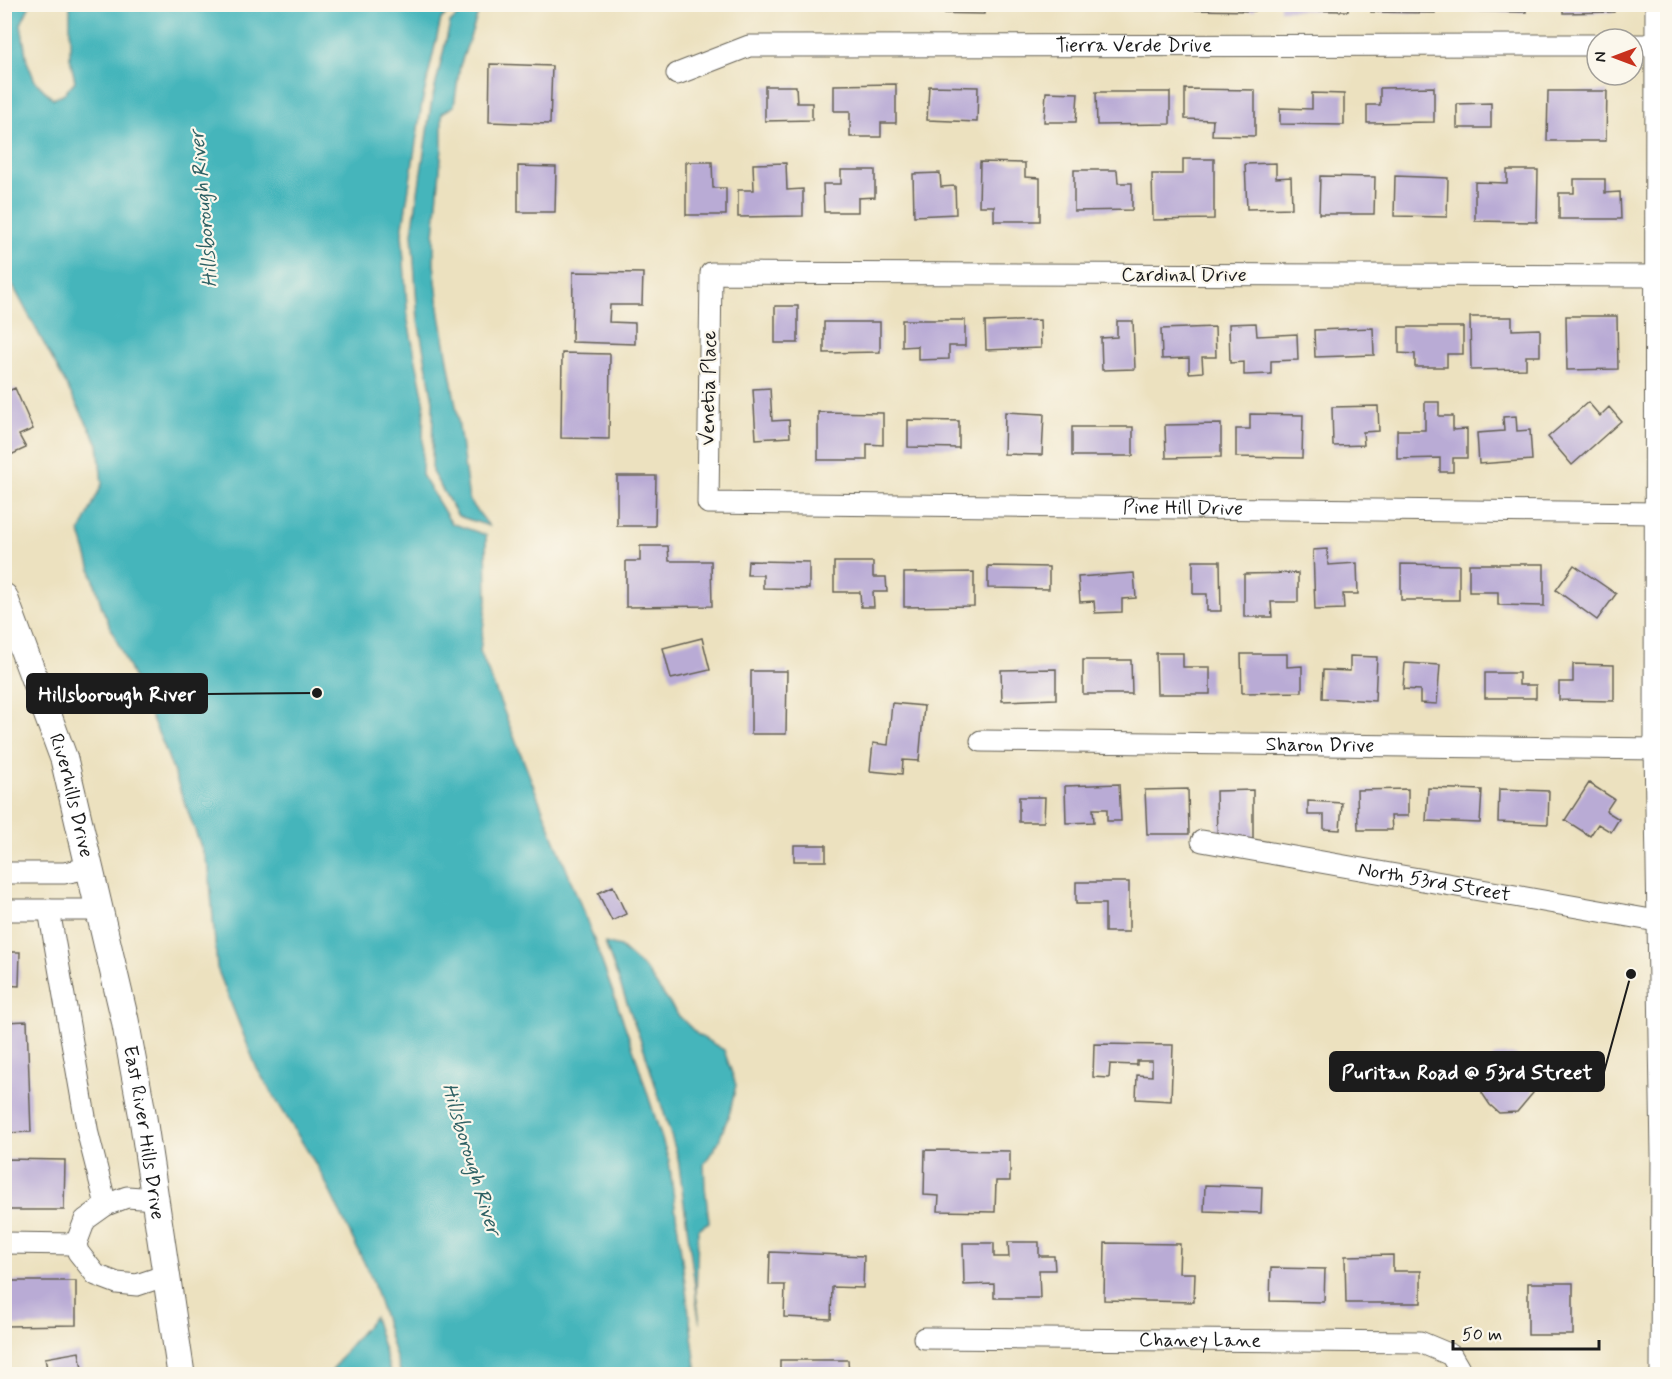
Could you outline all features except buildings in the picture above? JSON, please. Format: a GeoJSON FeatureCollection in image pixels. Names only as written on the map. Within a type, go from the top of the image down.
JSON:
{"type":"FeatureCollection","features":[{"type":"Feature","properties":{"kind":"street"},"geometry":{"type":"LineString","coordinates":[[1659,4],[1646,45],[1658,276],[1658,513],[1663,550],[1659,749],[1664,923],[1666,1154],[1664,1374]]}},
{"type":"Feature","properties":{"kind":"street","name":"Tierra Verde Drive"},"geometry":{"type":"LineString","coordinates":[[677,74],[749,46],[1585,45]]}},
{"type":"Feature","properties":{"kind":"street","name":"Cardinal Drive"},"geometry":{"type":"LineString","coordinates":[[711,273],[1658,276]]}},
{"type":"Feature","properties":{"kind":"street","name":"Venetia Place"},"geometry":{"type":"LineString","coordinates":[[708,503],[711,273]]}},
{"type":"Feature","properties":{"kind":"street","name":"Pine Hill Drive"},"geometry":{"type":"LineString","coordinates":[[708,503],[1658,513]]}},
{"type":"Feature","properties":{"kind":"street","name":"Riverhills Drive"},"geometry":{"type":"LineString","coordinates":[[4,597],[64,759],[95,891]]}},
{"type":"Feature","properties":{"kind":"street","name":"Sharon Drive"},"geometry":{"type":"LineString","coordinates":[[981,741],[1659,749]]}},
{"type":"Feature","properties":{"kind":"street","name":"North 53rd Street"},"geometry":{"type":"LineString","coordinates":[[1202,841],[1664,923]]}},
{"type":"Feature","properties":{"kind":"street"},"geometry":{"type":"LineString","coordinates":[[4,873],[64,873],[95,891]]}},
{"type":"Feature","properties":{"kind":"street"},"geometry":{"type":"LineString","coordinates":[[4,910],[49,910],[95,891]]}},
{"type":"Feature","properties":{"kind":"street","name":"East River Hills Drive"},"geometry":{"type":"LineString","coordinates":[[95,891],[125,1020],[143,1118],[181,1374]]}},
{"type":"Feature","properties":{"kind":"street"},"geometry":{"type":"LineString","coordinates":[[49,910],[88,1134],[106,1205]]}},
{"type":"Feature","properties":{"kind":"street"},"geometry":{"type":"LineString","coordinates":[[155,1199],[127,1197],[106,1205],[85,1220],[76,1244],[78,1251],[96,1275],[117,1282],[137,1285],[166,1275]]}},
{"type":"Feature","properties":{"kind":"street"},"geometry":{"type":"LineString","coordinates":[[4,1243],[76,1244]]}},
{"type":"Feature","properties":{"kind":"street","name":"Chaney Lane"},"geometry":{"type":"LineString","coordinates":[[924,1338],[1420,1342],[1451,1355],[1461,1374]]}},
{"type":"Feature","properties":{"kind":"water"},"geometry":{"type":"Polygon","coordinates":[[[4,5],[30,5],[21,24],[27,61],[35,81],[53,99],[65,93],[75,81],[70,58],[70,5],[456,5],[441,19],[422,103],[402,233],[408,321],[424,400],[422,475],[451,523],[486,535],[487,600],[480,651],[589,926],[634,1051],[669,1161],[697,1374],[401,1374],[372,1279],[320,1171],[257,1069],[217,968],[209,869],[164,746],[102,608],[80,532],[102,484],[98,444],[5,271],[4,5]]]}},
{"type":"Feature","properties":{"kind":"water"},"geometry":{"type":"Polygon","coordinates":[[[469,5],[481,5],[460,66],[454,106],[442,113],[442,148],[434,236],[434,264],[469,500],[489,526],[458,516],[432,472],[433,401],[418,320],[412,233],[431,105],[450,23],[469,5]]]}},
{"type":"Feature","properties":{"kind":"water"},"geometry":{"type":"Polygon","coordinates":[[[605,943],[620,947],[646,970],[677,1014],[698,1035],[724,1050],[736,1085],[730,1112],[718,1143],[704,1164],[709,1222],[698,1229],[696,1295],[678,1158],[644,1049],[605,943]]]}},
{"type":"Feature","properties":{"kind":"water"},"geometry":{"type":"Polygon","coordinates":[[[374,1317],[391,1374],[330,1374],[346,1350],[374,1317]]]}},
{"type":"Feature","properties":{"kind":"place","name":"Hillsborough River"},"geometry":{"type":"Point","coordinates":[317,693]}},
{"type":"Feature","properties":{"kind":"place","name":"Puritan Road @ 53rd Street"},"geometry":{"type":"Point","coordinates":[1631,974]}}]}
